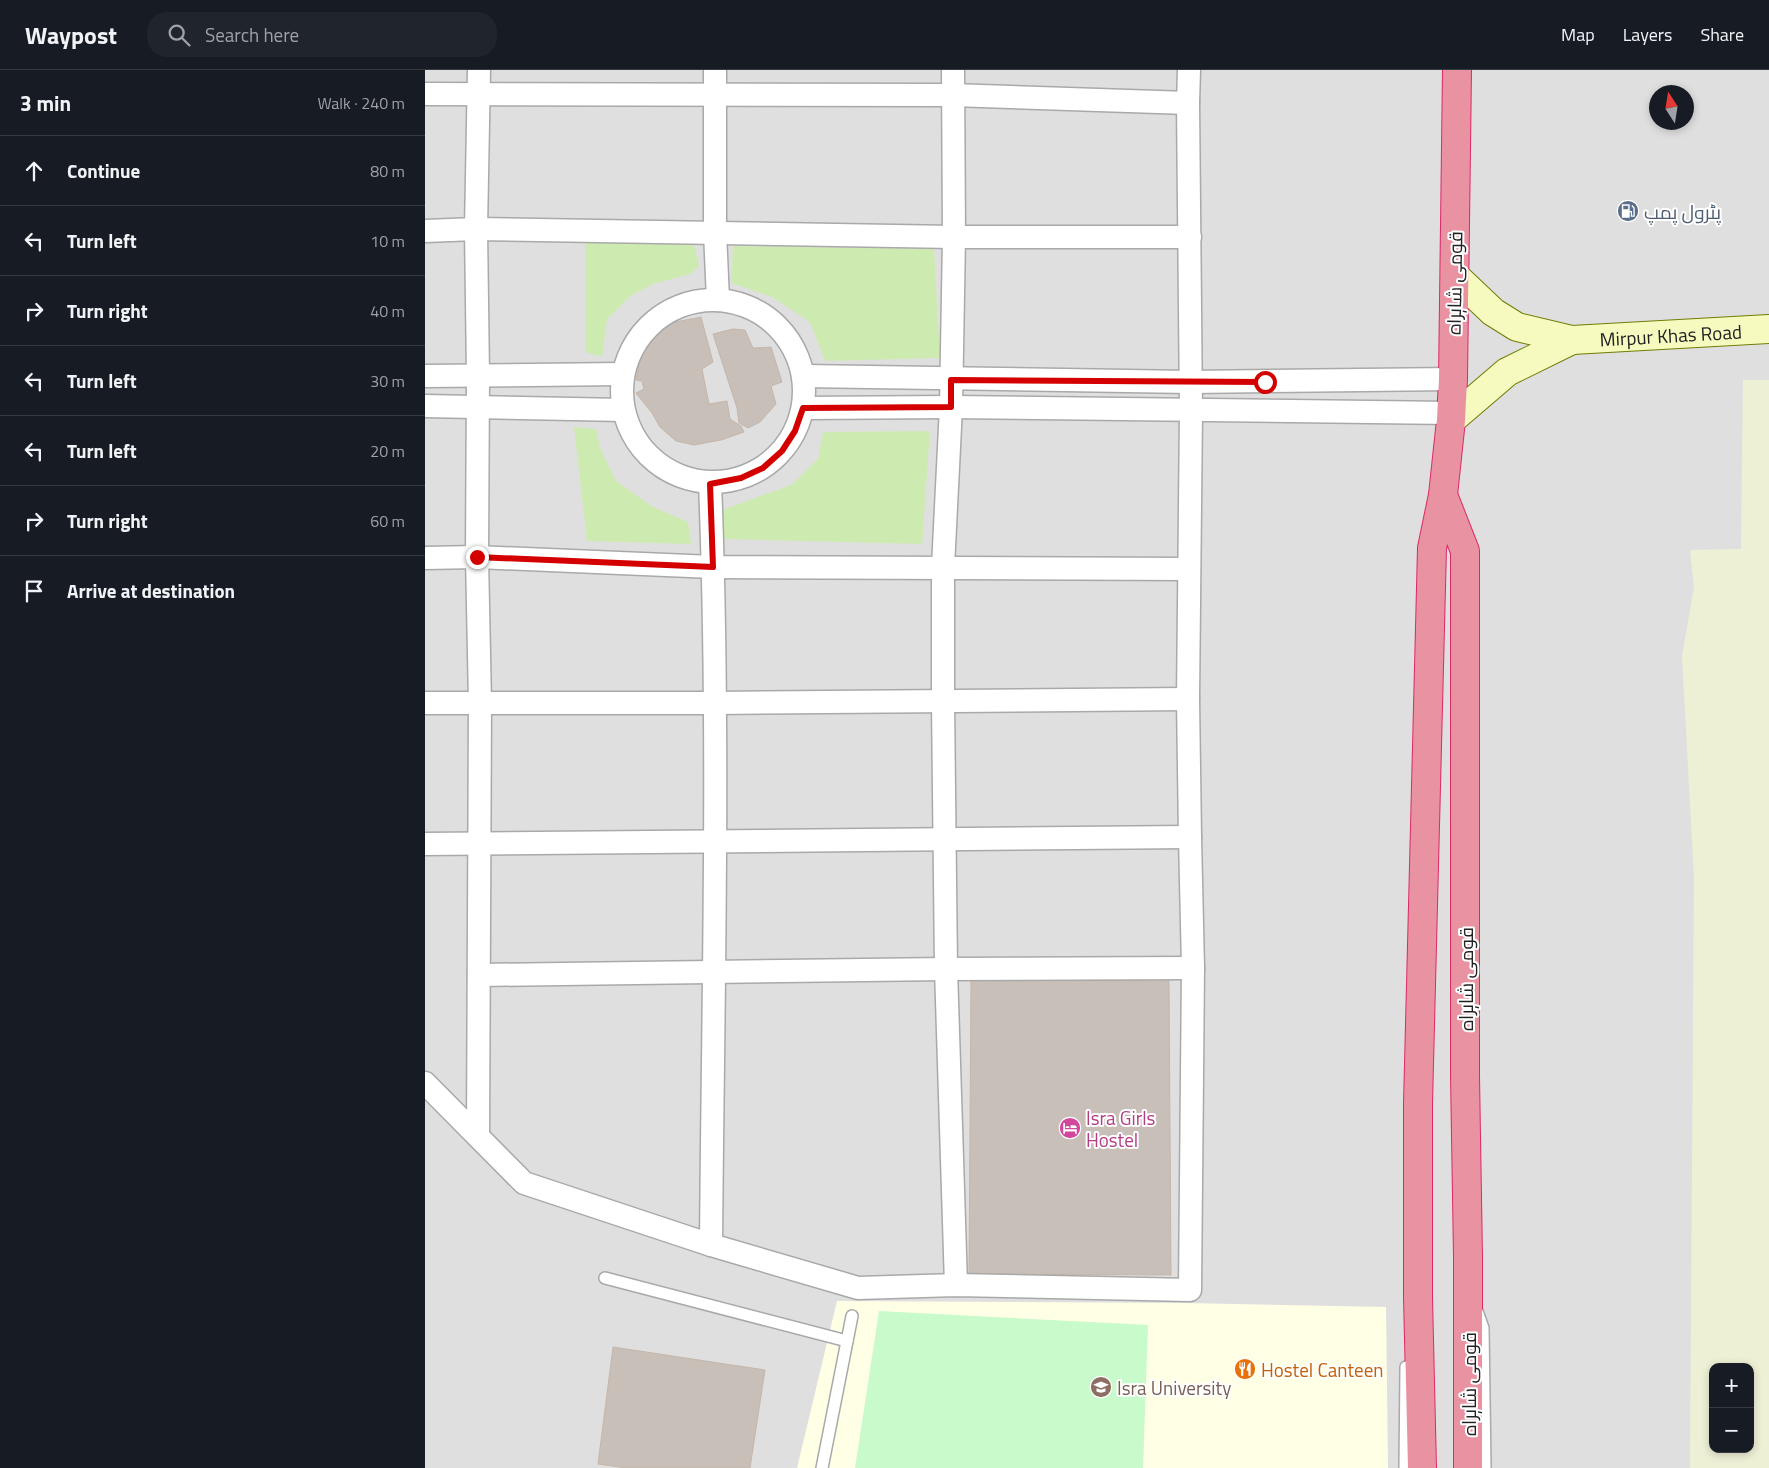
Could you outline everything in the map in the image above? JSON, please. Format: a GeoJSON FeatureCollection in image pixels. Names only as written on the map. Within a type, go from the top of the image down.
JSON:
{"type":"FeatureCollection","features":[{"type":"Feature","properties":{"kind":"highway","name":"قومی شاہراہ"},"geometry":{"type":"LineString","coordinates":[[1423,1468],[1418,1297],[1418,1104],[1432,548],[1443,495],[1453,379],[1457,70]]}},
{"type":"Feature","properties":{"kind":"highway","name":"قومی شاہراہ"},"geometry":{"type":"LineString","coordinates":[[1443,495],[1465,551],[1465,1076],[1468,1468]]}},
{"type":"Feature","properties":{"kind":"main road"},"geometry":{"type":"LineString","coordinates":[[1455,276],[1493,312],[1517,327],[1572,340]]}},
{"type":"Feature","properties":{"kind":"main road","name":"Mirpur Khas Road"},"geometry":{"type":"LineString","coordinates":[[1572,340],[1769,330]]}},
{"type":"Feature","properties":{"kind":"main road"},"geometry":{"type":"LineString","coordinates":[[1451,416],[1507,372],[1572,340]]}},
{"type":"Feature","properties":{"kind":"street"},"geometry":{"type":"LineString","coordinates":[[478,1136],[480,703],[477,557],[478,376],[476,229],[479,70]]}},
{"type":"Feature","properties":{"kind":"street"},"geometry":{"type":"LineString","coordinates":[[715,70],[715,232],[718,300]]}},
{"type":"Feature","properties":{"kind":"street"},"geometry":{"type":"LineString","coordinates":[[953,70],[954,236],[951,407],[943,567],[943,701],[946,969],[956,1285]]}},
{"type":"Feature","properties":{"kind":"street"},"geometry":{"type":"LineString","coordinates":[[425,1083],[524,1183],[711,1245],[858,1288],[956,1285],[1190,1290],[1193,968],[1188,699],[1191,410],[1189,70]]}},
{"type":"Feature","properties":{"kind":"street"},"geometry":{"type":"LineString","coordinates":[[425,94],[952,96],[1188,103]]}},
{"type":"Feature","properties":{"kind":"street"},"geometry":{"type":"LineString","coordinates":[[425,231],[476,229],[954,236],[1190,237]]}},
{"type":"Feature","properties":{"kind":"street"},"geometry":{"type":"LineString","coordinates":[[718,300],[748,306],[775,323],[794,347],[804,376],[803,408],[795,431],[782,451],[763,468],[741,478],[710,484],[691,480],[667,471],[646,455],[631,434],[623,410],[622,374],[631,349],[646,328],[667,312],[692,302],[718,300]]}},
{"type":"Feature","properties":{"kind":"street"},"geometry":{"type":"LineString","coordinates":[[425,376],[622,374]]}},
{"type":"Feature","properties":{"kind":"street"},"geometry":{"type":"LineString","coordinates":[[804,376],[951,380],[1190,382],[1453,379]]}},
{"type":"Feature","properties":{"kind":"street"},"geometry":{"type":"LineString","coordinates":[[425,406],[623,410]]}},
{"type":"Feature","properties":{"kind":"street"},"geometry":{"type":"LineString","coordinates":[[803,408],[951,407],[1451,416]]}},
{"type":"Feature","properties":{"kind":"street"},"geometry":{"type":"LineString","coordinates":[[710,484],[713,567],[715,841],[711,1245]]}},
{"type":"Feature","properties":{"kind":"street"},"geometry":{"type":"LineString","coordinates":[[425,558],[477,557],[713,567],[1188,568]]}},
{"type":"Feature","properties":{"kind":"street"},"geometry":{"type":"LineString","coordinates":[[425,703],[714,703],[1188,699]]}},
{"type":"Feature","properties":{"kind":"street"},"geometry":{"type":"LineString","coordinates":[[425,844],[1190,837]]}},
{"type":"Feature","properties":{"kind":"street"},"geometry":{"type":"LineString","coordinates":[[479,975],[1193,968]]}},
{"type":"Feature","properties":{"kind":"lane"},"geometry":{"type":"LineString","coordinates":[[605,1278],[847,1341]]}},
{"type":"Feature","properties":{"kind":"lane"},"geometry":{"type":"LineString","coordinates":[[1468,1288],[1483,1328],[1485,1468]]}},
{"type":"Feature","properties":{"kind":"lane"},"geometry":{"type":"LineString","coordinates":[[1405,1468],[1407,1351],[1418,1297]]}},
{"type":"Feature","properties":{"kind":"lane"},"geometry":{"type":"LineString","coordinates":[[822,1468],[853,1316]]}},
{"type":"Feature","properties":{"kind":"shaded area"},"geometry":{"type":"Polygon","coordinates":[[[425,70],[1769,70],[1769,1468],[425,1468],[425,70]]]}},
{"type":"Feature","properties":{"kind":"shaded area"},"geometry":{"type":"Polygon","coordinates":[[[1743,380],[1769,380],[1769,1468],[1690,1468],[1694,877],[1682,656],[1694,587],[1690,550],[1741,549],[1743,380]]]}},
{"type":"Feature","properties":{"kind":"shaded area","name":"Isra University"},"geometry":{"type":"Polygon","coordinates":[[[837,1301],[1185,1303],[1386,1307],[1388,1468],[797,1468],[837,1301]]]}},
{"type":"Feature","properties":{"kind":"green space"},"geometry":{"type":"Polygon","coordinates":[[[585,241],[694,245],[699,266],[690,274],[653,284],[632,295],[607,319],[602,357],[585,352],[585,241]]]}},
{"type":"Feature","properties":{"kind":"green space"},"geometry":{"type":"Polygon","coordinates":[[[733,246],[934,249],[940,358],[825,361],[810,322],[772,297],[731,283],[733,246]]]}},
{"type":"Feature","properties":{"kind":"green space"},"geometry":{"type":"Polygon","coordinates":[[[574,427],[596,429],[600,448],[616,481],[651,506],[688,522],[691,544],[587,541],[574,427]]]}},
{"type":"Feature","properties":{"kind":"green space"},"geometry":{"type":"Polygon","coordinates":[[[930,431],[922,544],[723,539],[722,510],[791,485],[818,459],[823,432],[930,431]]]}},
{"type":"Feature","properties":{"kind":"green space"},"geometry":{"type":"Polygon","coordinates":[[[879,1311],[1148,1325],[1143,1468],[855,1468],[879,1311]]]}},
{"type":"Feature","properties":{"kind":"building"},"geometry":{"type":"Polygon","coordinates":[[[701,317],[713,362],[702,369],[709,404],[727,401],[730,419],[741,426],[744,432],[721,440],[694,445],[676,441],[660,427],[652,413],[636,393],[644,389],[642,381],[636,380],[639,364],[655,326],[701,317]]]}},
{"type":"Feature","properties":{"kind":"building"},"geometry":{"type":"Polygon","coordinates":[[[733,329],[745,330],[753,348],[771,347],[782,382],[771,386],[776,404],[760,422],[748,428],[739,423],[737,408],[713,334],[733,329]]]}},
{"type":"Feature","properties":{"kind":"building","name":"Isra Girls Hostel"},"geometry":{"type":"Polygon","coordinates":[[[971,980],[1169,981],[1171,1275],[969,1274],[971,980]]]}},
{"type":"Feature","properties":{"kind":"building"},"geometry":{"type":"Polygon","coordinates":[[[613,1347],[765,1370],[750,1468],[626,1468],[598,1464],[613,1347]]]}},
{"type":"Feature","properties":{"kind":"place","name":"پٹرول پمپ"},"geometry":{"type":"Point","coordinates":[1628,211]}},
{"type":"Feature","properties":{"kind":"place","name":"Isra Girls Hostel"},"geometry":{"type":"Point","coordinates":[1070,1128]}},
{"type":"Feature","properties":{"kind":"place","name":"Hostel Canteen"},"geometry":{"type":"Point","coordinates":[1245,1369]}},
{"type":"Feature","properties":{"kind":"place","name":"Isra University"},"geometry":{"type":"Point","coordinates":[1101,1387]}},
{"type":"Feature","properties":{"kind":"route"},"geometry":{"type":"LineString","coordinates":[[477,557],[713,567],[710,484],[741,478],[763,468],[782,451],[795,431],[803,408],[951,407],[951,380],[1265,382]]}}]}
